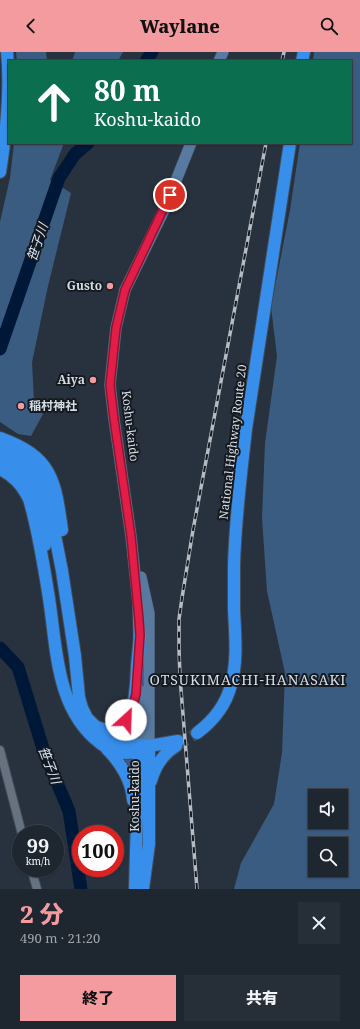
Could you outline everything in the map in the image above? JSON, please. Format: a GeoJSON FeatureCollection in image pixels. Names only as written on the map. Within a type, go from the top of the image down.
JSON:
{"type":"FeatureCollection","features":[{"type":"Feature","properties":{"kind":"highway"},"geometry":{"type":"LineString","coordinates":[[0,106],[6,52]]}},
{"type":"Feature","properties":{"kind":"highway"},"geometry":{"type":"LineString","coordinates":[[0,172],[7,99],[8,65],[6,52]]}},
{"type":"Feature","properties":{"kind":"highway","name":"National Highway Route 20"},"geometry":{"type":"LineString","coordinates":[[197,733],[213,718],[226,699],[235,668],[236,641],[234,565],[241,471],[246,429],[290,144]]}},
{"type":"Feature","properties":{"kind":"highway"},"geometry":{"type":"LineString","coordinates":[[3,452],[28,451],[43,465],[52,480],[57,497],[63,535],[62,571],[75,656],[79,697],[82,708],[87,718],[102,733],[116,741],[142,748]]}},
{"type":"Feature","properties":{"kind":"highway"},"geometry":{"type":"LineString","coordinates":[[3,452],[17,467],[25,472],[36,488],[44,522],[45,574]]}},
{"type":"Feature","properties":{"kind":"highway"},"geometry":{"type":"LineString","coordinates":[[0,476],[20,492],[28,511],[45,574],[65,693],[78,720],[94,739],[106,748],[119,763],[131,787],[133,796],[136,849]]}},
{"type":"Feature","properties":{"kind":"highway"},"geometry":{"type":"LineString","coordinates":[[94,726],[102,729],[115,729],[121,726],[131,715],[136,694],[140,635]]}},
{"type":"Feature","properties":{"kind":"highway"},"geometry":{"type":"LineString","coordinates":[[106,748],[119,753],[127,754],[142,748],[177,744],[168,751],[158,764],[148,791]]}},
{"type":"Feature","properties":{"kind":"highway","name":"Koshu-kaido"},"geometry":{"type":"LineString","coordinates":[[142,748],[148,791],[149,844],[143,889]]}},
{"type":"Feature","properties":{"kind":"highway","name":"Koshu-kaido"},"geometry":{"type":"LineString","coordinates":[[135,889],[142,748]]}},
{"type":"Feature","properties":{"kind":"main road","name":"Koshu-kaido"},"geometry":{"type":"LineString","coordinates":[[142,748],[138,604],[131,536],[110,385],[116,328],[125,290],[165,208],[191,144]]}},
{"type":"Feature","properties":{"kind":"main road","name":"Koshu-kaido"},"geometry":{"type":"LineString","coordinates":[[131,536],[149,613],[142,748]]}},
{"type":"Feature","properties":{"kind":"street"},"geometry":{"type":"LineString","coordinates":[[0,750],[20,825]]}},
{"type":"Feature","properties":{"kind":"street"},"geometry":{"type":"LineString","coordinates":[[34,877],[37,889]]}},
{"type":"Feature","properties":{"kind":"shaded area"},"geometry":{"type":"Polygon","coordinates":[[[16,52],[46,52],[47,60],[17,60],[16,52]]]}},
{"type":"Feature","properties":{"kind":"shaded area"},"geometry":{"type":"Polygon","coordinates":[[[75,52],[123,52],[119,60],[72,60],[75,52]]]}},
{"type":"Feature","properties":{"kind":"shaded area"},"geometry":{"type":"Polygon","coordinates":[[[314,52],[360,52],[360,889],[234,889],[241,863],[274,804],[282,753],[285,673],[267,591],[262,518],[265,443],[277,356],[271,307],[290,210],[300,144],[352,144],[352,60],[313,60],[314,52]]]}},
{"type":"Feature","properties":{"kind":"shaded area"},"geometry":{"type":"Polygon","coordinates":[[[14,144],[64,144],[50,180],[71,193],[48,286],[32,362],[34,401],[43,414],[31,436],[18,434],[0,422],[0,222],[10,178],[14,144]]]}},
{"type":"Feature","properties":{"kind":"shaded area"},"geometry":{"type":"Polygon","coordinates":[[[133,720],[133,741],[109,734],[133,720]]]}},
{"type":"Feature","properties":{"kind":"shaded area"},"geometry":{"type":"Polygon","coordinates":[[[120,757],[132,757],[132,779],[120,757]]]}},
{"type":"Feature","properties":{"kind":"waterway","name":"笹子川"},"geometry":{"type":"LineString","coordinates":[[147,60],[152,52]]}},
{"type":"Feature","properties":{"kind":"waterway","name":"笹子川"},"geometry":{"type":"LineString","coordinates":[[0,349],[59,178],[75,154],[87,144]]}},
{"type":"Feature","properties":{"kind":"waterway","name":"笹子川"},"geometry":{"type":"LineString","coordinates":[[0,648],[18,667],[44,752],[69,811],[81,889]]}},
{"type":"Feature","properties":{"kind":"tunnel"},"geometry":{"type":"LineString","coordinates":[[176,746],[197,733]]}},
{"type":"Feature","properties":{"kind":"railway"},"geometry":{"type":"LineString","coordinates":[[282,60],[284,52]]}},
{"type":"Feature","properties":{"kind":"railway"},"geometry":{"type":"LineString","coordinates":[[197,889],[180,677],[179,619],[193,530],[266,144]]}},
{"type":"Feature","properties":{"kind":"place","name":"Gusto"},"geometry":{"type":"Point","coordinates":[110,286]}},
{"type":"Feature","properties":{"kind":"place","name":"Aiya"},"geometry":{"type":"Point","coordinates":[93,380]}},
{"type":"Feature","properties":{"kind":"place","name":"稲村神社"},"geometry":{"type":"Point","coordinates":[21,406]}},
{"type":"Feature","properties":{"kind":"district","name":"OTSUKIMACHI-HANASAKI"},"geometry":{"type":"Point","coordinates":[248,680]}},
{"type":"Feature","properties":{"kind":"route"},"geometry":{"type":"LineString","coordinates":[[126,720],[131,715],[135,703],[140,635],[131,536],[110,385],[116,328],[125,290],[170,195]]}}]}
